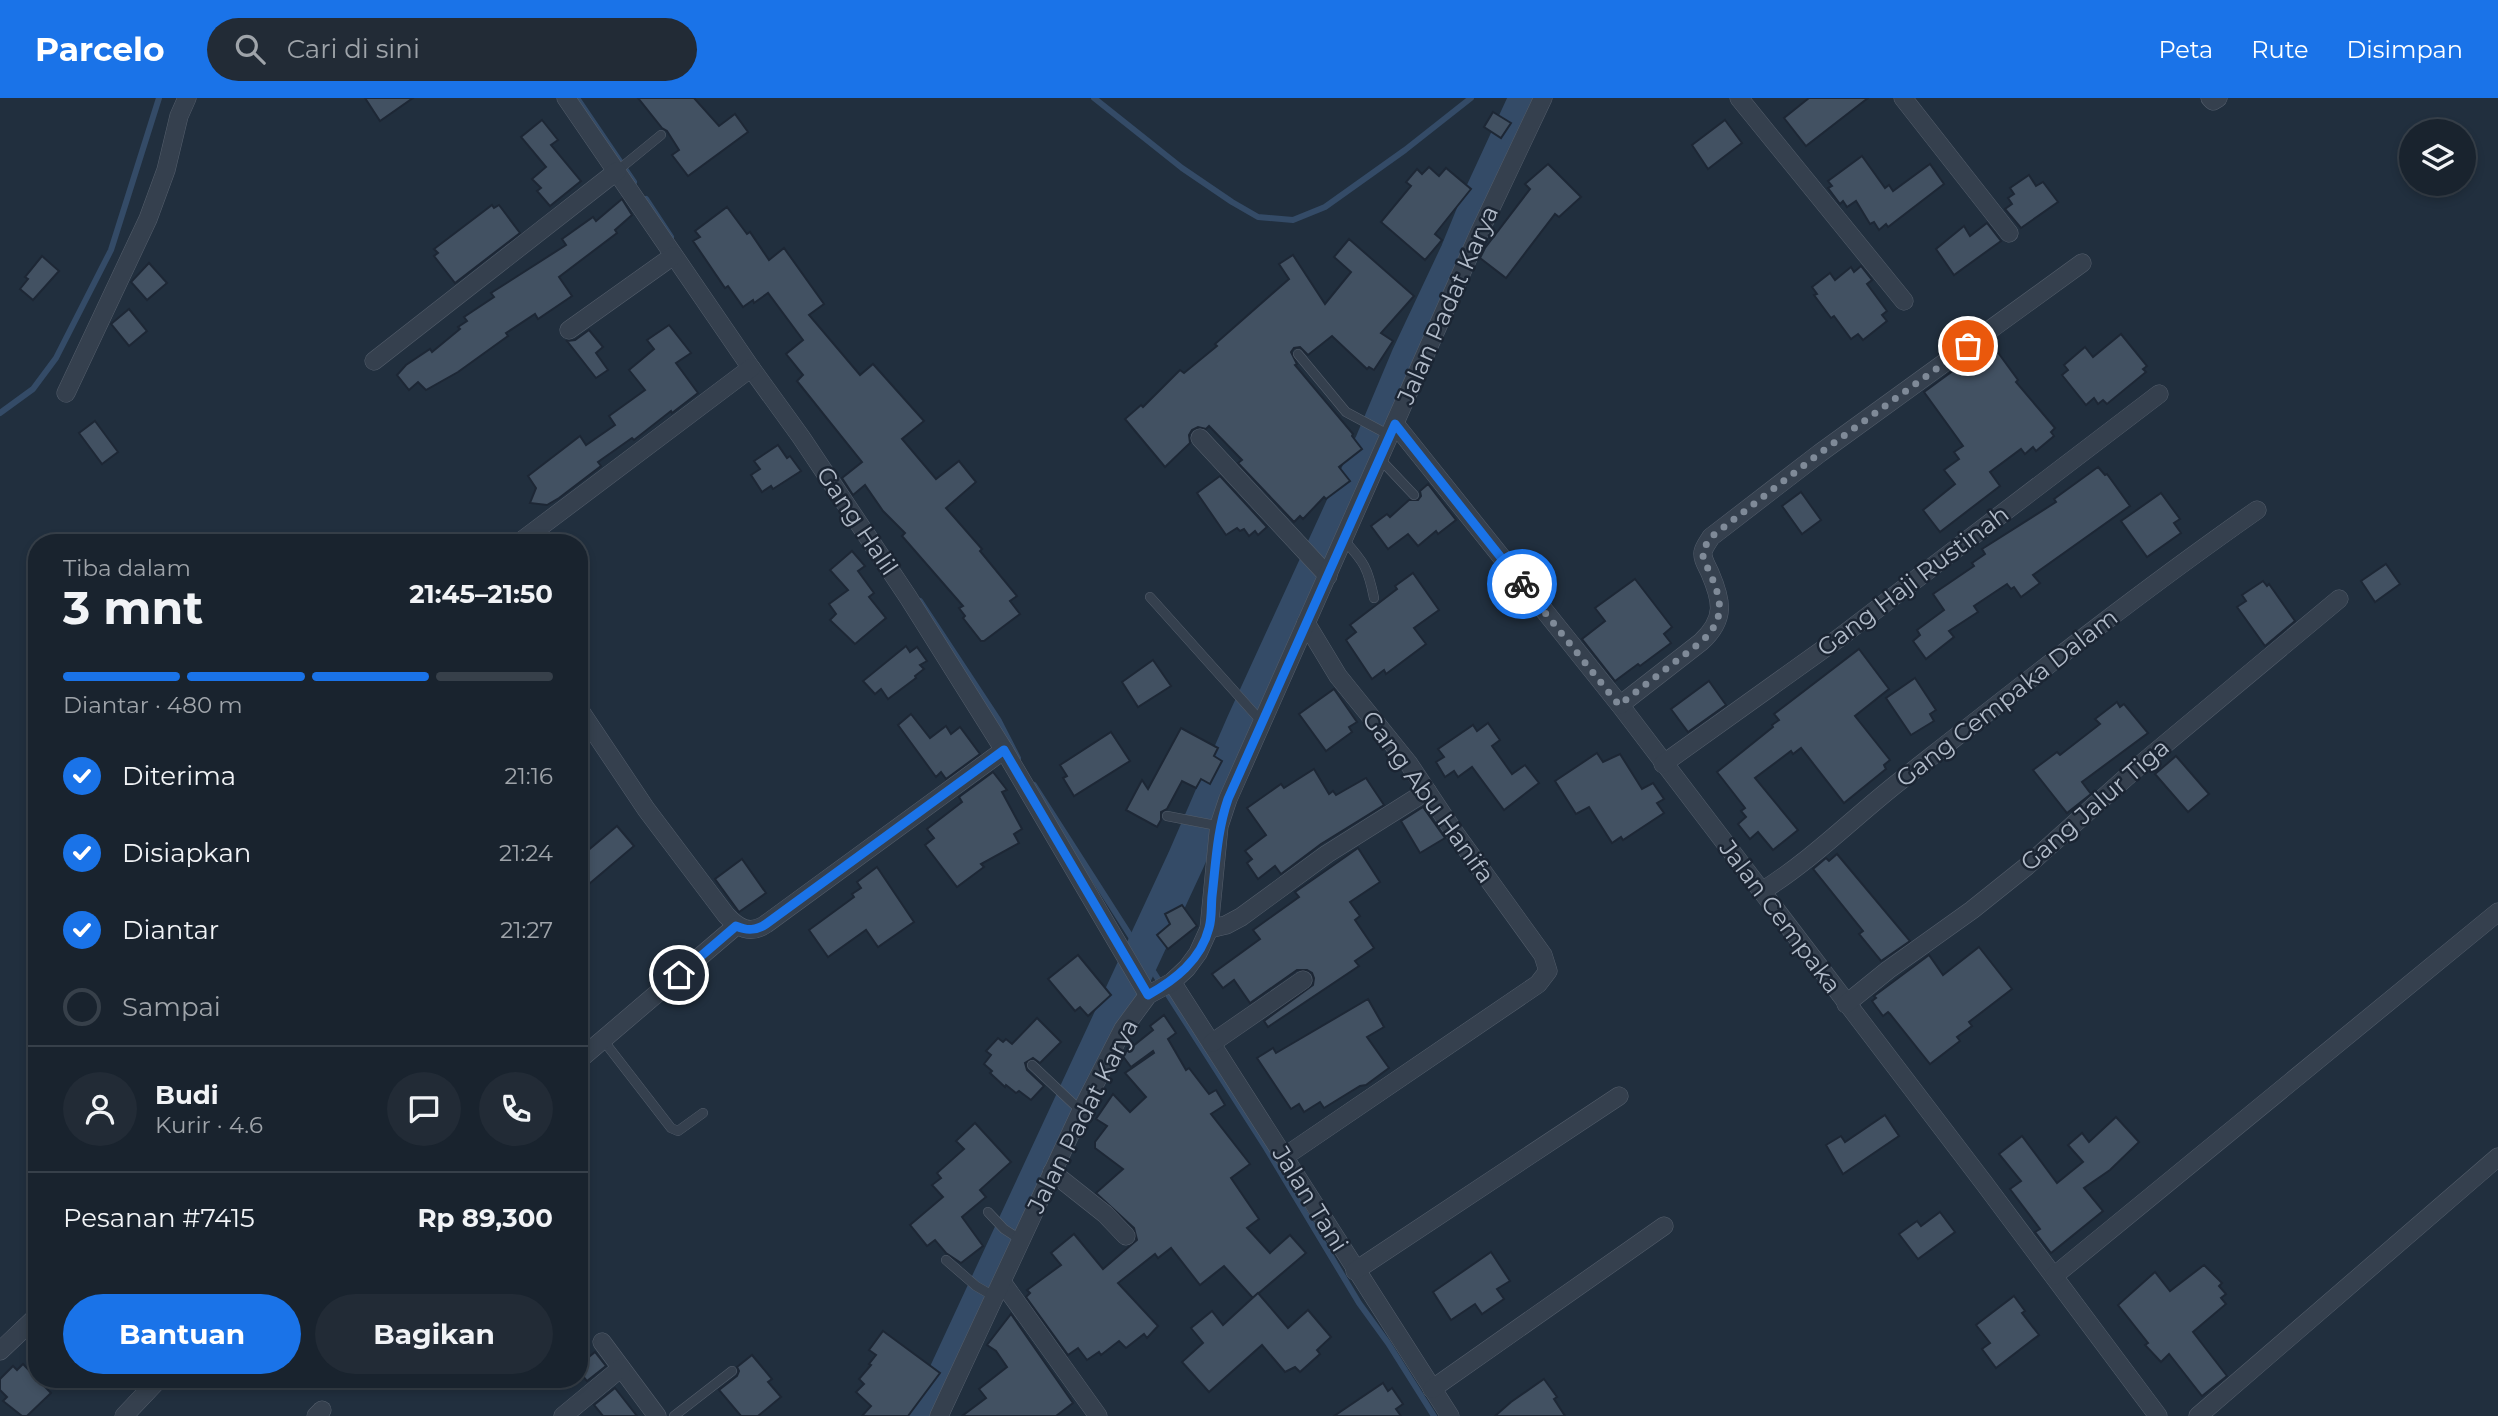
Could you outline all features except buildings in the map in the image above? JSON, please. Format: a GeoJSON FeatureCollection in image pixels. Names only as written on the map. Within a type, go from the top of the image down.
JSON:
{"type":"FeatureCollection","features":[{"type":"Feature","properties":{"kind":"street"},"geometry":{"type":"LineString","coordinates":[[66,393],[148,219],[166,170],[187,98]]}},
{"type":"Feature","properties":{"kind":"street","name":"Gang Halil"},"geometry":{"type":"LineString","coordinates":[[566,98],[623,166],[673,256],[801,437],[900,586],[1004,750],[1126,956],[1157,988]]}},
{"type":"Feature","properties":{"kind":"street","name":"Jalan Padat Karya"},"geometry":{"type":"LineString","coordinates":[[943,1413],[1018,1238],[1052,1172],[1078,1108],[1123,1029],[1157,988],[1187,968],[1198,953],[1209,929],[1214,825],[1228,799],[1258,719],[1307,623],[1389,430],[1543,98]]}},
{"type":"Feature","properties":{"kind":"street"},"geometry":{"type":"LineString","coordinates":[[1739,98],[1904,301]]}},
{"type":"Feature","properties":{"kind":"street"},"geometry":{"type":"LineString","coordinates":[[1903,98],[2009,233]]}},
{"type":"Feature","properties":{"kind":"street"},"geometry":{"type":"LineString","coordinates":[[2210,98],[2213,101],[2218,98]]}},
{"type":"Feature","properties":{"kind":"street"},"geometry":{"type":"LineString","coordinates":[[374,360],[623,166]]}},
{"type":"Feature","properties":{"kind":"street"},"geometry":{"type":"LineString","coordinates":[[569,330],[673,256]]}},
{"type":"Feature","properties":{"kind":"street"},"geometry":{"type":"LineString","coordinates":[[1619,705],[1701,642],[1710,634],[1718,620],[1721,606],[1703,558],[1703,550],[1711,537],[1820,453],[2082,263]]}},
{"type":"Feature","properties":{"kind":"street"},"geometry":{"type":"LineString","coordinates":[[531,534],[751,368]]}},
{"type":"Feature","properties":{"kind":"street","name":"Gang Haji Rustinah"},"geometry":{"type":"LineString","coordinates":[[1663,764],[1839,638],[2160,394]]}},
{"type":"Feature","properties":{"kind":"street","name":"Jalan Cempaka"},"geometry":{"type":"LineString","coordinates":[[1389,430],[1619,705],[2158,1416]]}},
{"type":"Feature","properties":{"kind":"street"},"geometry":{"type":"LineString","coordinates":[[1200,438],[1328,576]]}},
{"type":"Feature","properties":{"kind":"street","name":"Gang Cempaka Dalam"},"geometry":{"type":"LineString","coordinates":[[1762,891],[1783,878],[2007,697],[2257,510]]}},
{"type":"Feature","properties":{"kind":"street","name":"Gang Jalur Tiga"},"geometry":{"type":"LineString","coordinates":[[1846,1004],[2027,866],[2147,759],[2339,599]]}},
{"type":"Feature","properties":{"kind":"street","name":"Gang Abu Hanifa"},"geometry":{"type":"LineString","coordinates":[[1284,1157],[1538,984],[1548,971],[1543,955],[1387,734],[1338,676],[1307,623]]}},
{"type":"Feature","properties":{"kind":"street"},"geometry":{"type":"LineString","coordinates":[[588,722],[646,809],[736,926],[751,930],[760,929],[1004,750]]}},
{"type":"Feature","properties":{"kind":"street"},"geometry":{"type":"LineString","coordinates":[[1209,929],[1226,925],[1241,917],[1344,842],[1427,791]]}},
{"type":"Feature","properties":{"kind":"street"},"geometry":{"type":"LineString","coordinates":[[2054,1276],[2498,912]]}},
{"type":"Feature","properties":{"kind":"street"},"geometry":{"type":"LineString","coordinates":[[588,1052],[736,926]]}},
{"type":"Feature","properties":{"kind":"street"},"geometry":{"type":"LineString","coordinates":[[1212,1043],[1303,980]]}},
{"type":"Feature","properties":{"kind":"street","name":"Jalan Tani"},"geometry":{"type":"LineString","coordinates":[[1157,988],[1212,1043],[1450,1416]]}},
{"type":"Feature","properties":{"kind":"street"},"geometry":{"type":"LineString","coordinates":[[1355,1271],[1619,1096]]}},
{"type":"Feature","properties":{"kind":"street"},"geometry":{"type":"LineString","coordinates":[[2199,1416],[2498,1157]]}},
{"type":"Feature","properties":{"kind":"street"},"geometry":{"type":"LineString","coordinates":[[1052,1172],[1105,1214],[1126,1236]]}},
{"type":"Feature","properties":{"kind":"street"},"geometry":{"type":"LineString","coordinates":[[1433,1389],[1664,1226]]}},
{"type":"Feature","properties":{"kind":"street"},"geometry":{"type":"LineString","coordinates":[[995,1291],[1098,1416]]}},
{"type":"Feature","properties":{"kind":"street"},"geometry":{"type":"LineString","coordinates":[[0,1351],[28,1325]]}},
{"type":"Feature","properties":{"kind":"street"},"geometry":{"type":"LineString","coordinates":[[602,1342],[657,1416]]}},
{"type":"Feature","properties":{"kind":"street"},"geometry":{"type":"LineString","coordinates":[[563,1416],[621,1368]]}},
{"type":"Feature","properties":{"kind":"street"},"geometry":{"type":"LineString","coordinates":[[124,1416],[150,1388]]}},
{"type":"Feature","properties":{"kind":"lane"},"geometry":{"type":"LineString","coordinates":[[623,166],[661,135]]}},
{"type":"Feature","properties":{"kind":"lane"},"geometry":{"type":"LineString","coordinates":[[1298,354],[1346,412],[1369,426],[1389,430]]}},
{"type":"Feature","properties":{"kind":"lane"},"geometry":{"type":"LineString","coordinates":[[1379,457],[1414,495]]}},
{"type":"Feature","properties":{"kind":"lane"},"geometry":{"type":"LineString","coordinates":[[1344,540],[1364,563],[1370,575],[1374,598]]}},
{"type":"Feature","properties":{"kind":"lane"},"geometry":{"type":"LineString","coordinates":[[1150,597],[1258,719]]}},
{"type":"Feature","properties":{"kind":"lane"},"geometry":{"type":"LineString","coordinates":[[1167,816],[1214,825]]}},
{"type":"Feature","properties":{"kind":"lane"},"geometry":{"type":"LineString","coordinates":[[603,1040],[671,1128],[678,1131],[704,1113]]}},
{"type":"Feature","properties":{"kind":"lane"},"geometry":{"type":"LineString","coordinates":[[1032,1065],[1078,1108]]}},
{"type":"Feature","properties":{"kind":"lane"},"geometry":{"type":"LineString","coordinates":[[988,1212],[1004,1229],[1018,1238]]}},
{"type":"Feature","properties":{"kind":"lane"},"geometry":{"type":"LineString","coordinates":[[946,1260],[976,1286],[995,1291]]}},
{"type":"Feature","properties":{"kind":"lane"},"geometry":{"type":"LineString","coordinates":[[674,1416],[732,1371]]}},
{"type":"Feature","properties":{"kind":"waterway"},"geometry":{"type":"LineString","coordinates":[[0,413],[33,389],[56,358],[111,250],[159,98]]}},
{"type":"Feature","properties":{"kind":"waterway"},"geometry":{"type":"LineString","coordinates":[[577,98],[634,182]]}},
{"type":"Feature","properties":{"kind":"waterway"},"geometry":{"type":"LineString","coordinates":[[1094,98],[1182,168],[1232,202],[1258,217],[1293,220],[1325,207],[1405,150],[1471,98]]}},
{"type":"Feature","properties":{"kind":"waterway"},"geometry":{"type":"LineString","coordinates":[[928,1416],[1186,860],[1528,98]]}},
{"type":"Feature","properties":{"kind":"waterway"},"geometry":{"type":"LineString","coordinates":[[646,199],[671,237]]}},
{"type":"Feature","properties":{"kind":"waterway"},"geometry":{"type":"LineString","coordinates":[[920,601],[999,721],[1018,758]]}},
{"type":"Feature","properties":{"kind":"waterway"},"geometry":{"type":"LineString","coordinates":[[1034,785],[1266,1148],[1359,1303],[1434,1416]]}},
{"type":"Feature","properties":{"kind":"way so far"},"geometry":{"type":"LineString","coordinates":[[1522,584],[1619,705],[1701,642],[1710,634],[1718,620],[1721,606],[1715,584],[1703,558],[1703,550],[1711,537],[1820,453],[1968,346]]}},
{"type":"Feature","properties":{"kind":"route"},"geometry":{"type":"LineString","coordinates":[[679,975],[736,926],[751,930],[760,929],[1004,750],[1148,995],[1172,982],[1187,968],[1198,953],[1209,929],[1219,825],[1228,799],[1395,424],[1522,584]]}}]}
